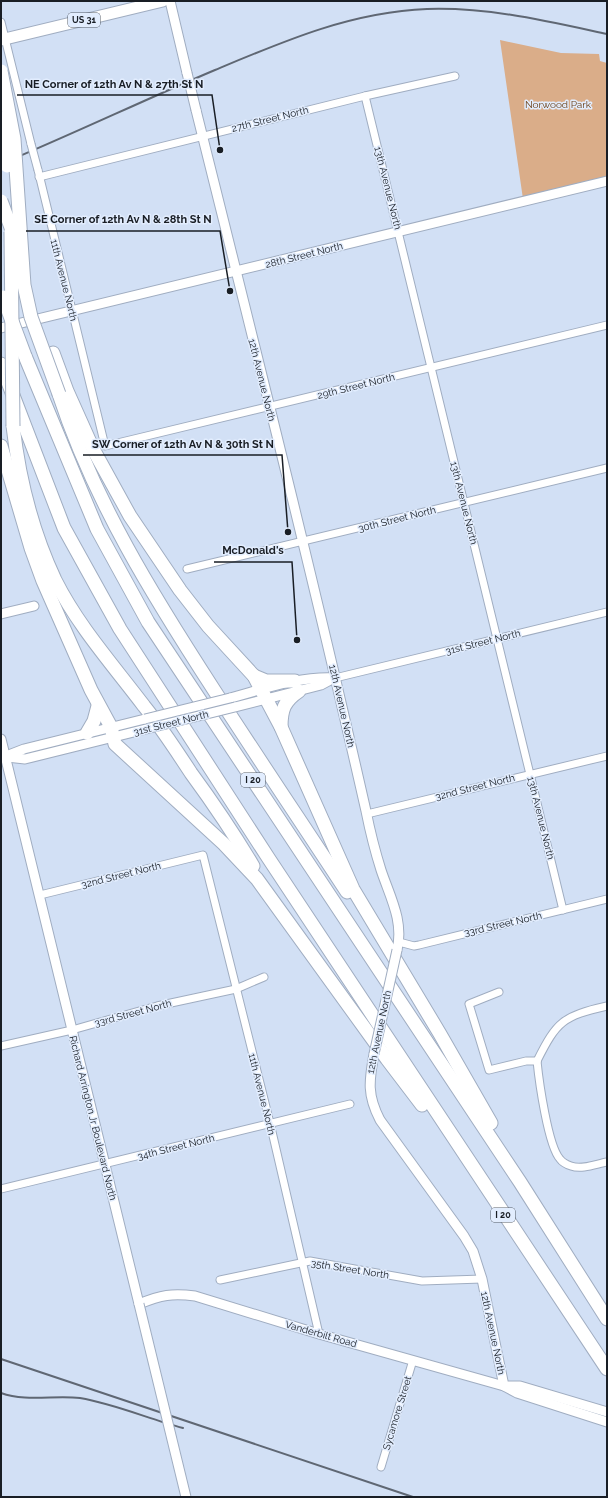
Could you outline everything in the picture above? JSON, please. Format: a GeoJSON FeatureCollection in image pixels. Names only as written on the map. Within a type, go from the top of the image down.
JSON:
{"type":"FeatureCollection","features":[{"type":"Feature","properties":{"kind":"highway"},"geometry":{"type":"LineString","coordinates":[[1,71],[14,139],[20,240],[25,292],[31,317],[59,394],[68,424],[94,484],[111,519],[154,596],[434,1024]]}},
{"type":"Feature","properties":{"kind":"highway"},"geometry":{"type":"LineString","coordinates":[[1,112],[9,194],[12,264],[13,426],[24,492],[34,529],[56,581],[81,623],[165,735],[238,839],[268,894]]}},
{"type":"Feature","properties":{"kind":"highway"},"geometry":{"type":"LineString","coordinates":[[1,201],[67,391],[93,449],[130,516],[180,590],[199,615],[254,676],[281,727],[353,889],[434,1024],[499,1138],[520,1182]]}},
{"type":"Feature","properties":{"kind":"highway","name":"I 20"},"geometry":{"type":"LineString","coordinates":[[2,295],[25,356],[94,522],[148,622],[520,1182],[607,1319]]}},
{"type":"Feature","properties":{"kind":"highway","name":"I 20"},"geometry":{"type":"LineString","coordinates":[[1,364],[64,528],[120,628],[489,1193],[607,1369]]}},
{"type":"Feature","properties":{"kind":"highway"},"geometry":{"type":"LineString","coordinates":[[1,446],[31,548],[53,606],[98,706],[112,732],[115,744],[244,863],[387,1059],[489,1193]]}},
{"type":"Feature","properties":{"kind":"highway"},"geometry":{"type":"LineString","coordinates":[[254,676],[266,681],[297,686],[284,704],[282,710],[281,727]]}},
{"type":"Feature","properties":{"kind":"highway"},"geometry":{"type":"LineString","coordinates":[[87,733],[94,721],[98,706]]}},
{"type":"Feature","properties":{"kind":"main road","name":"US 31"},"geometry":{"type":"LineString","coordinates":[[3,40],[163,1]]}},
{"type":"Feature","properties":{"kind":"street","name":"12th Avenue North"},"geometry":{"type":"LineString","coordinates":[[170,1],[380,867],[397,917],[400,931],[374,1054],[369,1086],[370,1097],[380,1120],[464,1236],[473,1251],[482,1279],[504,1386]]}},
{"type":"Feature","properties":{"kind":"street","name":"11th Avenue North"},"geometry":{"type":"LineString","coordinates":[[1,22],[3,40],[31,144],[105,446]]}},
{"type":"Feature","properties":{"kind":"street","name":"27th Street North"},"geometry":{"type":"LineString","coordinates":[[38,173],[203,136],[455,76]]}},
{"type":"Feature","properties":{"kind":"street","name":"13th Avenue North"},"geometry":{"type":"LineString","coordinates":[[366,96],[563,910]]}},
{"type":"Feature","properties":{"kind":"street","name":"28th Street North"},"geometry":{"type":"LineString","coordinates":[[1,328],[607,182]]}},
{"type":"Feature","properties":{"kind":"street","name":"29th Street North"},"geometry":{"type":"LineString","coordinates":[[105,446],[607,325]]}},
{"type":"Feature","properties":{"kind":"street","name":"30th Street North"},"geometry":{"type":"LineString","coordinates":[[187,569],[607,468]]}},
{"type":"Feature","properties":{"kind":"street"},"geometry":{"type":"LineString","coordinates":[[1,614],[34,606]]}},
{"type":"Feature","properties":{"kind":"street","name":"31st Street North"},"geometry":{"type":"LineString","coordinates":[[3,758],[25,759],[112,732],[145,719],[230,698],[263,694],[297,686],[319,677],[335,678],[607,612]]}},
{"type":"Feature","properties":{"kind":"street","name":"31st Street North"},"geometry":{"type":"LineString","coordinates":[[3,758],[24,749],[87,733],[150,728],[235,707],[263,694]]}},
{"type":"Feature","properties":{"kind":"street","name":"Richard Arrington Jr Boulevard North"},"geometry":{"type":"LineString","coordinates":[[1,739],[3,758],[40,895],[186,1497]]}},
{"type":"Feature","properties":{"kind":"street","name":"32nd Street North"},"geometry":{"type":"LineString","coordinates":[[367,814],[607,756]]}},
{"type":"Feature","properties":{"kind":"street","name":"11th Avenue North"},"geometry":{"type":"LineString","coordinates":[[203,855],[270,1123],[318,1334]]}},
{"type":"Feature","properties":{"kind":"street","name":"32nd Street North"},"geometry":{"type":"LineString","coordinates":[[40,895],[203,855]]}},
{"type":"Feature","properties":{"kind":"street","name":"33rd Street North"},"geometry":{"type":"LineString","coordinates":[[398,946],[414,946],[607,899]]}},
{"type":"Feature","properties":{"kind":"street","name":"33rd Street North"},"geometry":{"type":"LineString","coordinates":[[1,1046],[72,1030],[156,1006],[236,990],[264,977]]}},
{"type":"Feature","properties":{"kind":"street"},"geometry":{"type":"LineString","coordinates":[[499,992],[469,1004],[489,1070],[526,1061],[537,1061]]}},
{"type":"Feature","properties":{"kind":"street"},"geometry":{"type":"LineString","coordinates":[[604,1162],[578,1167],[571,1166],[560,1159],[555,1149],[546,1114],[537,1061],[551,1033],[570,1016],[607,1006]]}},
{"type":"Feature","properties":{"kind":"street","name":"34th Street North"},"geometry":{"type":"LineString","coordinates":[[1,1189],[350,1104]]}},
{"type":"Feature","properties":{"kind":"street","name":"35th Street North"},"geometry":{"type":"LineString","coordinates":[[220,1280],[310,1261],[422,1281],[482,1279]]}},
{"type":"Feature","properties":{"kind":"street","name":"Vanderbilt Road"},"geometry":{"type":"LineString","coordinates":[[139,1304],[159,1295],[195,1296],[318,1334],[504,1386],[517,1393],[607,1422]]}},
{"type":"Feature","properties":{"kind":"street","name":"Sycamore Street"},"geometry":{"type":"LineString","coordinates":[[381,1467],[413,1360]]}},
{"type":"Feature","properties":{"kind":"street","name":"Vanderbilt Road"},"geometry":{"type":"LineString","coordinates":[[504,1386],[520,1386],[607,1412]]}},
{"type":"Feature","properties":{"kind":"green space","name":"Norwood Park"},"geometry":{"type":"Polygon","coordinates":[[[500,40],[561,53],[599,54],[600,61],[607,63],[607,177],[523,199],[500,40]]]}},
{"type":"Feature","properties":{"kind":"railway"},"geometry":{"type":"LineString","coordinates":[[1,164],[188,81],[292,39],[345,22],[372,16],[399,11],[427,9],[473,10],[518,16],[607,34]]}},
{"type":"Feature","properties":{"kind":"railway"},"geometry":{"type":"LineString","coordinates":[[1,1359],[413,1497]]}},
{"type":"Feature","properties":{"kind":"railway"},"geometry":{"type":"LineString","coordinates":[[1,1393],[11,1396],[30,1398],[80,1398],[106,1404],[183,1428]]}},
{"type":"Feature","properties":{"kind":"place","name":"NE Corner of 12th Av N & 27th St N"},"geometry":{"type":"Point","coordinates":[220,150]}},
{"type":"Feature","properties":{"kind":"place","name":"SE Corner of 12th Av N & 28th St N"},"geometry":{"type":"Point","coordinates":[230,291]}},
{"type":"Feature","properties":{"kind":"place","name":"SW Corner of 12th Av N & 30th St N"},"geometry":{"type":"Point","coordinates":[288,532]}},
{"type":"Feature","properties":{"kind":"place","name":"McDonald's"},"geometry":{"type":"Point","coordinates":[297,640]}}]}
